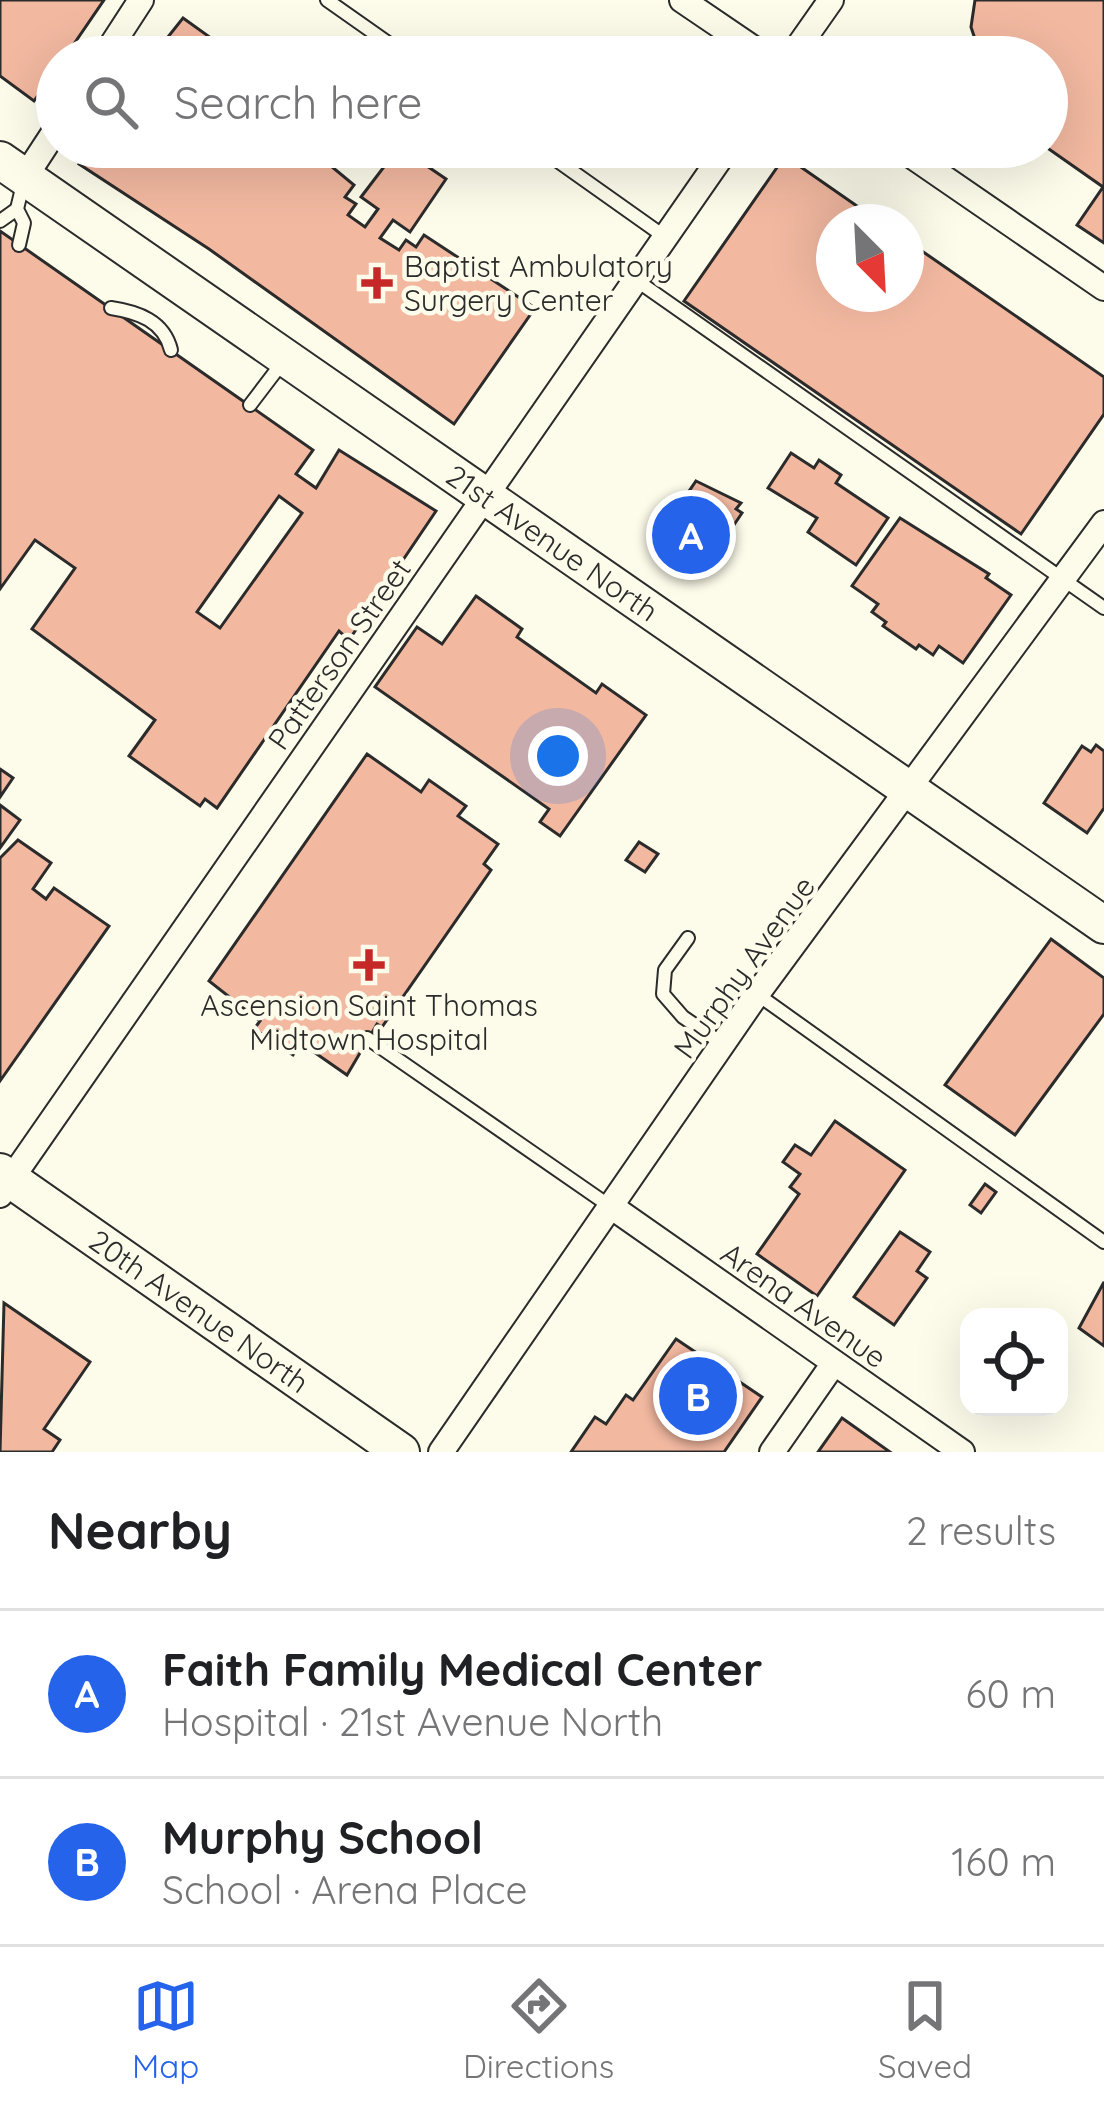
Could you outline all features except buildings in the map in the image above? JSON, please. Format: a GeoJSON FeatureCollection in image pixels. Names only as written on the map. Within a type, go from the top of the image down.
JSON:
{"type":"FeatureCollection","features":[{"type":"Feature","properties":{"kind":"main road","name":"21st Avenue North"},"geometry":{"type":"LineString","coordinates":[[14,182],[286,358],[1104,925]]}},
{"type":"Feature","properties":{"kind":"main road","name":"20th Avenue North"},"geometry":{"type":"LineString","coordinates":[[4,1182],[401,1452]]}},
{"type":"Feature","properties":{"kind":"street"},"geometry":{"type":"LineString","coordinates":[[118,36],[141,0]]}},
{"type":"Feature","properties":{"kind":"street"},"geometry":{"type":"LineString","coordinates":[[682,0],[735,36]]}},
{"type":"Feature","properties":{"kind":"street"},"geometry":{"type":"LineString","coordinates":[[806,36],[832,0]]}},
{"type":"Feature","properties":{"kind":"street"},"geometry":{"type":"LineString","coordinates":[[14,182],[36,154]]}},
{"type":"Feature","properties":{"kind":"street","name":"Patterson Street"},"geometry":{"type":"LineString","coordinates":[[4,1182],[713,168]]}},
{"type":"Feature","properties":{"kind":"street"},"geometry":{"type":"LineString","coordinates":[[930,168],[1104,288]]}},
{"type":"Feature","properties":{"kind":"street","name":"Murphy Avenue"},"geometry":{"type":"LineString","coordinates":[[441,1452],[757,994],[1104,523]]}},
{"type":"Feature","properties":{"kind":"street","name":"Arena Avenue"},"geometry":{"type":"LineString","coordinates":[[612,1207],[962,1452]]}},
{"type":"Feature","properties":{"kind":"street"},"geometry":{"type":"LineString","coordinates":[[772,1452],[835,1364]]}},
{"type":"Feature","properties":{"kind":"lane"},"geometry":{"type":"LineString","coordinates":[[327,0],[378,36]]}},
{"type":"Feature","properties":{"kind":"lane"},"geometry":{"type":"LineString","coordinates":[[568,168],[665,237]]}},
{"type":"Feature","properties":{"kind":"lane"},"geometry":{"type":"LineString","coordinates":[[0,221],[14,182]]}},
{"type":"Feature","properties":{"kind":"lane"},"geometry":{"type":"LineString","coordinates":[[14,182],[24,223],[19,244]]}},
{"type":"Feature","properties":{"kind":"lane"},"geometry":{"type":"LineString","coordinates":[[636,280],[1104,608]]}},
{"type":"Feature","properties":{"kind":"lane"},"geometry":{"type":"LineString","coordinates":[[111,308],[135,312],[164,330],[171,350]]}},
{"type":"Feature","properties":{"kind":"lane"},"geometry":{"type":"LineString","coordinates":[[250,405],[286,358]]}},
{"type":"Feature","properties":{"kind":"lane"},"geometry":{"type":"LineString","coordinates":[[688,938],[665,970],[664,994],[683,1017],[723,1044]]}},
{"type":"Feature","properties":{"kind":"lane"},"geometry":{"type":"LineString","coordinates":[[757,994],[1104,1242]]}},
{"type":"Feature","properties":{"kind":"lane"},"geometry":{"type":"LineString","coordinates":[[367,1038],[612,1207]]}},
{"type":"Feature","properties":{"kind":"place","name":"Baptist Ambulatory Surgery Center"},"geometry":{"type":"Point","coordinates":[377,283]}},
{"type":"Feature","properties":{"kind":"place","name":"Faith Family Medical Center"},"geometry":{"type":"Point","coordinates":[691,535]}},
{"type":"Feature","properties":{"kind":"place","name":"Ascension Saint Thomas Midtown Hospital"},"geometry":{"type":"Point","coordinates":[369,965]}},
{"type":"Feature","properties":{"kind":"place","name":"Murphy School"},"geometry":{"type":"Point","coordinates":[698,1396]}}]}
